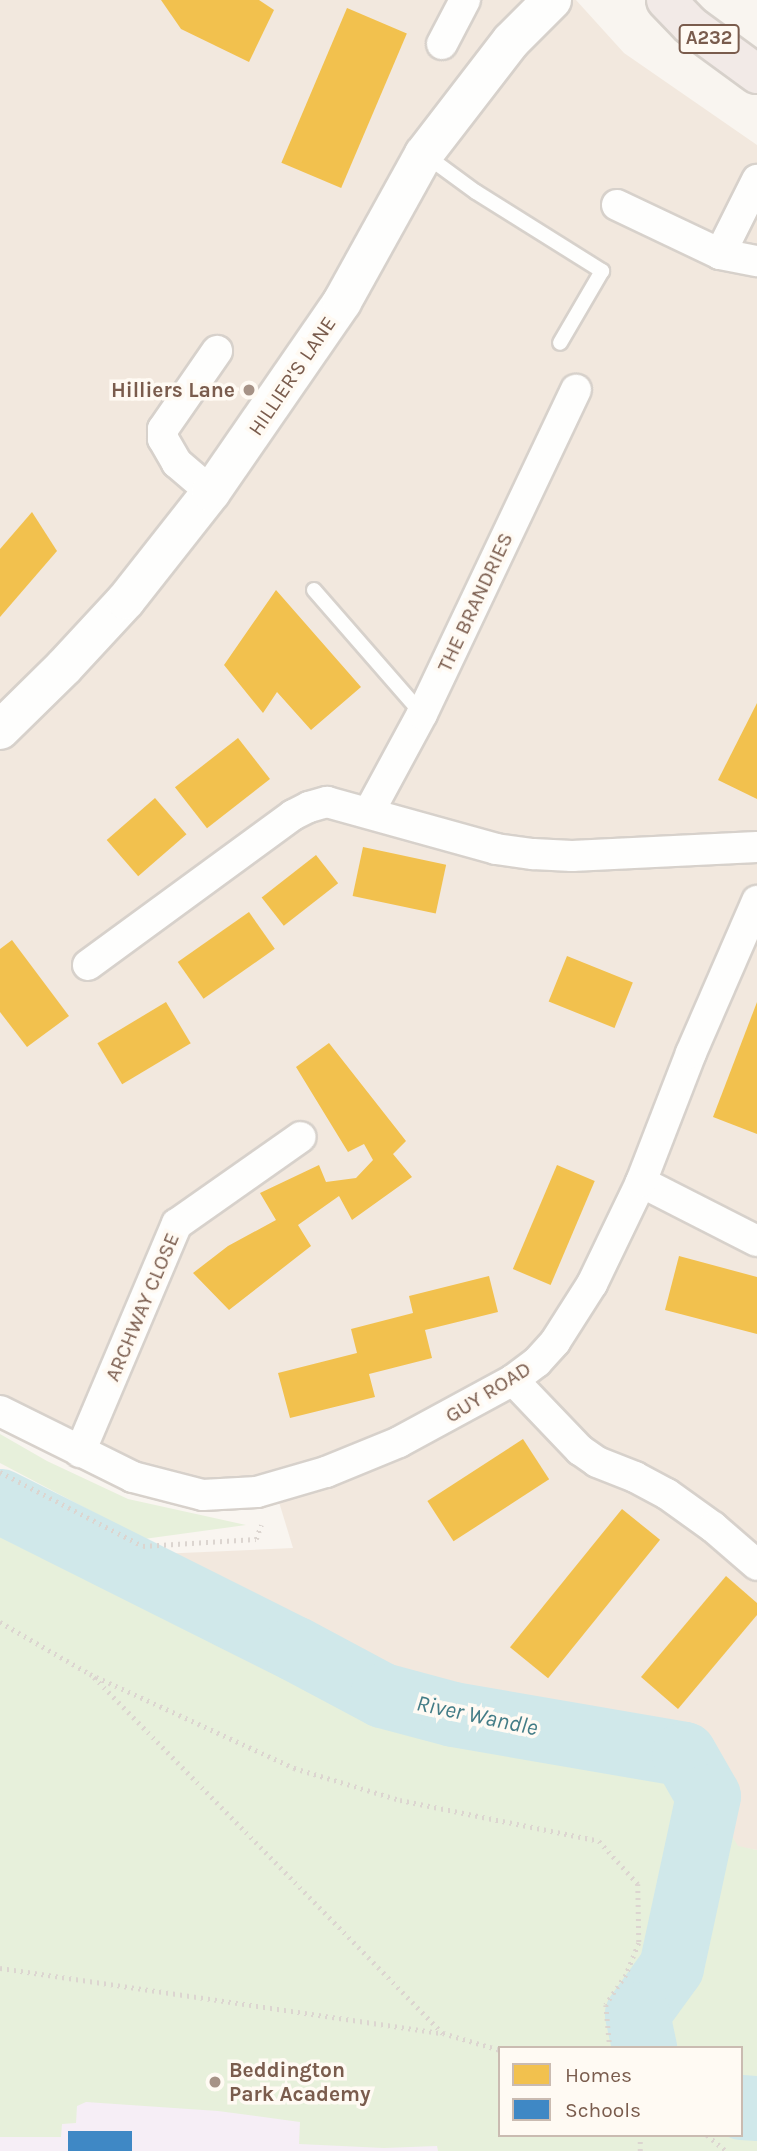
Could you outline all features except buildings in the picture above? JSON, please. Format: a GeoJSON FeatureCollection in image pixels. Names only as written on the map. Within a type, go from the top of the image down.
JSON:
{"type":"FeatureCollection","features":[{"type":"Feature","properties":{"kind":"highway","name":"A232"},"geometry":{"type":"LineString","coordinates":[[666,0],[690,26],[757,74]]}},
{"type":"Feature","properties":{"kind":"main road","name":"HILLIER'S LANE"},"geometry":{"type":"LineString","coordinates":[[0,730],[126,600],[211,492],[342,302],[424,154],[511,41],[552,0]]}},
{"type":"Feature","properties":{"kind":"street"},"geometry":{"type":"LineString","coordinates":[[442,44],[465,0]]}},
{"type":"Feature","properties":{"kind":"street"},"geometry":{"type":"LineString","coordinates":[[720,254],[757,180]]}},
{"type":"Feature","properties":{"kind":"street"},"geometry":{"type":"LineString","coordinates":[[617,205],[720,254],[757,261]]}},
{"type":"Feature","properties":{"kind":"street"},"geometry":{"type":"LineString","coordinates":[[211,492],[177,463],[163,439],[163,429],[217,351]]}},
{"type":"Feature","properties":{"kind":"street","name":"THE BRANDRIES"},"geometry":{"type":"LineString","coordinates":[[369,812],[422,714],[576,390]]}},
{"type":"Feature","properties":{"kind":"street"},"geometry":{"type":"LineString","coordinates":[[88,965],[301,811],[327,802],[495,849],[534,854],[572,856],[757,847]]}},
{"type":"Feature","properties":{"kind":"street","name":"GUY ROAD"},"geometry":{"type":"LineString","coordinates":[[0,1410],[133,1477],[203,1495],[275,1489],[400,1442],[513,1380],[537,1362],[572,1317],[641,1182],[691,1053],[757,901]]}},
{"type":"Feature","properties":{"kind":"street","name":"ARCHWAY CLOSE"},"geometry":{"type":"LineString","coordinates":[[80,1452],[177,1224],[301,1137]]}},
{"type":"Feature","properties":{"kind":"street"},"geometry":{"type":"LineString","coordinates":[[641,1182],[757,1241]]}},
{"type":"Feature","properties":{"kind":"street"},"geometry":{"type":"LineString","coordinates":[[513,1380],[580,1450],[597,1462],[635,1477],[667,1494],[713,1527],[757,1565]]}},
{"type":"Feature","properties":{"kind":"lane"},"geometry":{"type":"LineString","coordinates":[[424,154],[476,192],[602,271],[560,343]]}},
{"type":"Feature","properties":{"kind":"lane"},"geometry":{"type":"LineString","coordinates":[[314,590],[422,714]]}},
{"type":"Feature","properties":{"kind":"path"},"geometry":{"type":"LineString","coordinates":[[0,1472],[143,1546],[256,1539],[275,1489]]}},
{"type":"Feature","properties":{"kind":"path"},"geometry":{"type":"LineString","coordinates":[[0,1622],[90,1674],[294,1768],[400,1800],[599,1841],[638,1884],[639,1943],[626,1975],[606,2005],[610,2046]]}},
{"type":"Feature","properties":{"kind":"path"},"geometry":{"type":"LineString","coordinates":[[90,1674],[443,2033]]}},
{"type":"Feature","properties":{"kind":"path"},"geometry":{"type":"LineString","coordinates":[[0,1968],[443,2033],[498,2049]]}},
{"type":"Feature","properties":{"kind":"path"},"geometry":{"type":"LineString","coordinates":[[709,2137],[726,2151]]}},
{"type":"Feature","properties":{"kind":"shaded area"},"geometry":{"type":"Polygon","coordinates":[[[0,0],[576,0],[624,53],[757,145],[757,1850],[738,1847],[684,1754],[453,1714],[382,1695],[113,1556],[293,1548],[275,1489],[203,1495],[0,1411],[0,0]]]}},
{"type":"Feature","properties":{"kind":"shaded area","name":"Beddington Park Academy"},"geometry":{"type":"Polygon","coordinates":[[[0,1978],[431,2115],[438,2151],[0,2151],[0,1978]]]}},
{"type":"Feature","properties":{"kind":"green space"},"geometry":{"type":"Polygon","coordinates":[[[0,1434],[47,1461],[128,1499],[246,1525],[144,1539],[0,1463],[0,1434]]]}},
{"type":"Feature","properties":{"kind":"green space"},"geometry":{"type":"Polygon","coordinates":[[[0,1501],[382,1695],[453,1714],[684,1754],[738,1846],[757,1850],[757,2151],[438,2151],[437,2146],[384,2148],[299,2144],[300,2122],[218,2111],[86,2102],[77,2106],[76,2123],[62,2124],[61,2137],[0,2137],[0,1501]]]}},
{"type":"Feature","properties":{"kind":"waterway","name":"River Wandle"},"geometry":{"type":"LineString","coordinates":[[0,1501],[382,1695],[453,1714],[684,1754],[708,1796],[671,1967],[637,2014],[644,2046]]}},
{"type":"Feature","properties":{"kind":"waterway","name":"River Wandle"},"geometry":{"type":"LineString","coordinates":[[743,2107],[757,2108]]}},
{"type":"Feature","properties":{"kind":"place","name":"Hilliers Lane"},"geometry":{"type":"Point","coordinates":[249,390]}},
{"type":"Feature","properties":{"kind":"place","name":"Beddington Park Academy"},"geometry":{"type":"Point","coordinates":[215,2082]}}]}
